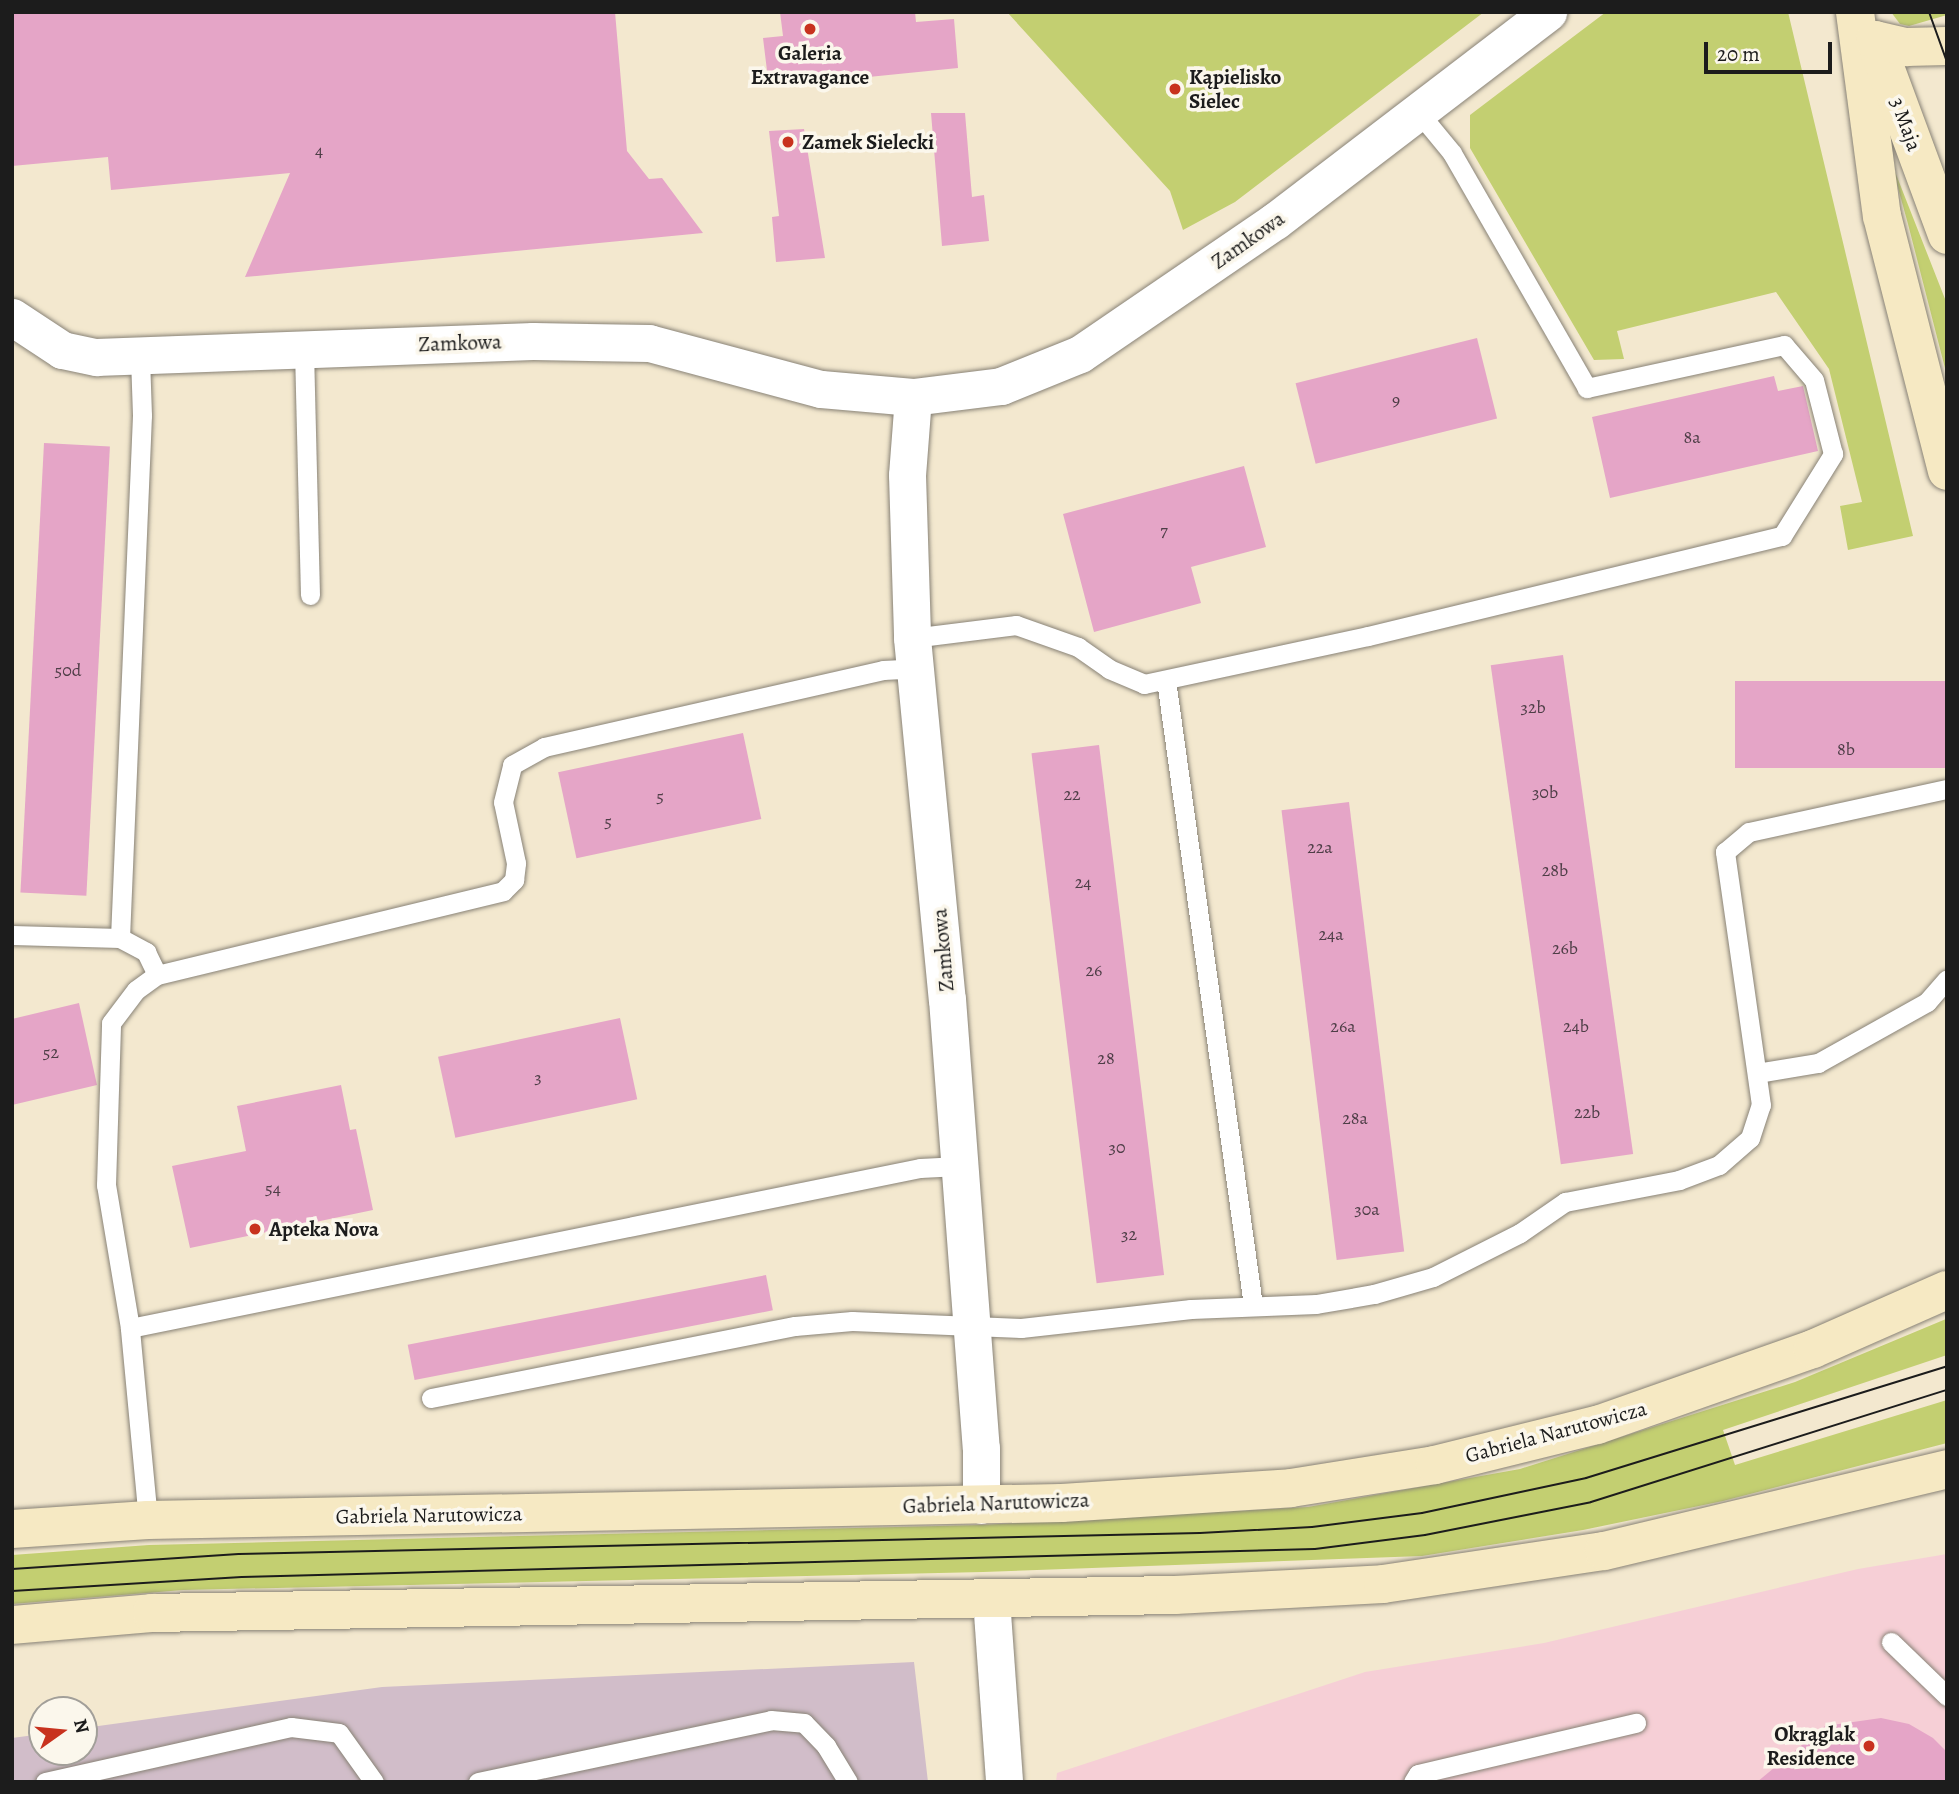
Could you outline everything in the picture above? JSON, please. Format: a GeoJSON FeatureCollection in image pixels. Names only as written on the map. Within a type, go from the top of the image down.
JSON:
{"type":"FeatureCollection","features":[{"type":"Feature","properties":{"kind":"street","name":"Zamkowa"},"geometry":{"type":"LineString","coordinates":[[12,317],[62,350],[96,357],[533,341],[649,342],[821,389],[913,397],[1001,386],[1080,354],[1275,221],[1548,12]]}},
{"type":"Feature","properties":{"kind":"street"},"geometry":{"type":"LineString","coordinates":[[1865,22],[1906,47],[1947,46]]}},
{"type":"Feature","properties":{"kind":"street"},"geometry":{"type":"LineString","coordinates":[[1865,22],[1882,216],[1947,471]]}},
{"type":"Feature","properties":{"kind":"street","name":"3 Maja"},"geometry":{"type":"LineString","coordinates":[[1865,22],[1947,235]]}},
{"type":"Feature","properties":{"kind":"street","name":"Zamkowa"},"geometry":{"type":"LineString","coordinates":[[913,397],[907,475],[914,653],[960,1166],[972,1324],[981,1505]]}},
{"type":"Feature","properties":{"kind":"street","name":"Gabriela Narutowicza"},"geometry":{"type":"LineString","coordinates":[[12,1529],[148,1520],[981,1505],[1291,1488],[1435,1465],[1597,1425],[1813,1349],[1947,1290]]}},
{"type":"Feature","properties":{"kind":"street"},"geometry":{"type":"LineString","coordinates":[[12,1625],[152,1613],[991,1599],[1384,1584],[1604,1551],[1947,1469]]}},
{"type":"Feature","properties":{"kind":"street"},"geometry":{"type":"LineString","coordinates":[[991,1599],[1004,1782]]}},
{"type":"Feature","properties":{"kind":"lane"},"geometry":{"type":"LineString","coordinates":[[148,1520],[130,1328],[106,1185],[111,1023],[136,990],[157,975],[502,891],[514,880],[516,863],[503,802],[512,765],[544,747],[883,670],[914,653],[1016,625],[1079,647],[1109,669],[1144,684],[1381,633],[1782,536],[1833,454],[1814,380],[1784,345],[1587,388],[1452,153],[1419,113]]}},
{"type":"Feature","properties":{"kind":"lane"},"geometry":{"type":"LineString","coordinates":[[304,350],[310,595]]}},
{"type":"Feature","properties":{"kind":"lane"},"geometry":{"type":"LineString","coordinates":[[120,938],[142,415],[140,357]]}},
{"type":"Feature","properties":{"kind":"lane"},"geometry":{"type":"LineString","coordinates":[[1166,680],[1252,1305]]}},
{"type":"Feature","properties":{"kind":"lane"},"geometry":{"type":"LineString","coordinates":[[431,1398],[794,1326],[852,1321],[1021,1328],[1252,1305],[1316,1304],[1433,1277],[1520,1233],[1565,1202],[1679,1180],[1718,1165],[1750,1138],[1761,1105],[1725,852],[1749,832],[1947,789]]}},
{"type":"Feature","properties":{"kind":"lane"},"geometry":{"type":"LineString","coordinates":[[12,935],[120,938],[146,953],[157,975]]}},
{"type":"Feature","properties":{"kind":"lane"},"geometry":{"type":"LineString","coordinates":[[1756,1073],[1818,1063],[1927,1002],[1947,979]]}},
{"type":"Feature","properties":{"kind":"lane"},"geometry":{"type":"LineString","coordinates":[[130,1328],[920,1168],[960,1166]]}},
{"type":"Feature","properties":{"kind":"lane"},"geometry":{"type":"LineString","coordinates":[[1891,1642],[1947,1696]]}},
{"type":"Feature","properties":{"kind":"lane"},"geometry":{"type":"LineString","coordinates":[[478,1782],[771,1720],[804,1723],[832,1755],[848,1782]]}},
{"type":"Feature","properties":{"kind":"lane"},"geometry":{"type":"LineString","coordinates":[[1413,1782],[1418,1773],[1636,1723]]}},
{"type":"Feature","properties":{"kind":"lane"},"geometry":{"type":"LineString","coordinates":[[45,1782],[291,1727],[339,1732],[374,1782]]}},
{"type":"Feature","properties":{"kind":"shaded area"},"geometry":{"type":"Polygon","coordinates":[[[1947,1554],[1947,1782],[1056,1782],[1057,1773],[1365,1672],[1544,1643],[1858,1569],[1947,1554]]]}},
{"type":"Feature","properties":{"kind":"shaded area"},"geometry":{"type":"Polygon","coordinates":[[[914,1662],[928,1782],[12,1782],[12,1738],[28,1736],[28,1766],[98,1766],[98,1726],[382,1687],[914,1662]]]}},
{"type":"Feature","properties":{"kind":"green space"},"geometry":{"type":"Polygon","coordinates":[[[1007,12],[1484,12],[1235,202],[1183,230],[1170,191],[1007,12]]]}},
{"type":"Feature","properties":{"kind":"green space"},"geometry":{"type":"Polygon","coordinates":[[[1606,12],[1788,12],[1913,536],[1848,550],[1840,506],[1862,502],[1829,369],[1776,292],[1617,331],[1624,359],[1594,360],[1470,148],[1470,115],[1606,12]]]}},
{"type":"Feature","properties":{"kind":"green space"},"geometry":{"type":"Polygon","coordinates":[[[1891,12],[1947,12],[1947,15],[1909,26],[1900,24],[1891,12]]]}},
{"type":"Feature","properties":{"kind":"green space"},"geometry":{"type":"Polygon","coordinates":[[[1890,159],[1947,304],[1947,376],[1908,224],[1890,159]]]}},
{"type":"Feature","properties":{"kind":"green space"},"geometry":{"type":"Polygon","coordinates":[[[1946,1319],[1947,1355],[1723,1430],[1735,1465],[1947,1400],[1947,1443],[1723,1501],[1583,1530],[1422,1556],[983,1572],[183,1590],[12,1604],[12,1555],[149,1545],[980,1525],[1308,1507],[1520,1469],[1795,1382],[1946,1319]]]}},
{"type":"Feature","properties":{"kind":"building"},"geometry":{"type":"Polygon","coordinates":[[[12,12],[615,12],[627,151],[649,179],[662,178],[703,233],[245,277],[290,173],[111,190],[108,157],[12,166],[12,12]]]}},
{"type":"Feature","properties":{"kind":"building"},"geometry":{"type":"Polygon","coordinates":[[[780,12],[915,12],[916,22],[954,19],[958,68],[769,87],[763,38],[783,36],[780,12]]]}},
{"type":"Feature","properties":{"kind":"building"},"geometry":{"type":"Polygon","coordinates":[[[931,113],[965,113],[972,197],[984,195],[989,241],[942,246],[931,113]]]}},
{"type":"Feature","properties":{"kind":"building"},"geometry":{"type":"Polygon","coordinates":[[[804,129],[825,258],[776,262],[772,217],[779,216],[769,131],[804,129]]]}},
{"type":"Feature","properties":{"kind":"building"},"geometry":{"type":"Polygon","coordinates":[[[1477,338],[1497,419],[1316,464],[1296,383],[1477,338]]]}},
{"type":"Feature","properties":{"kind":"building"},"geometry":{"type":"Polygon","coordinates":[[[1774,376],[1778,391],[1803,386],[1818,451],[1610,498],[1592,417],[1774,376]]]}},
{"type":"Feature","properties":{"kind":"building"},"geometry":{"type":"Polygon","coordinates":[[[44,443],[110,446],[86,896],[20,892],[44,443]]]}},
{"type":"Feature","properties":{"kind":"building"},"geometry":{"type":"Polygon","coordinates":[[[1244,466],[1266,547],[1191,567],[1201,603],[1094,632],[1063,514],[1244,466]]]}},
{"type":"Feature","properties":{"kind":"building"},"geometry":{"type":"Polygon","coordinates":[[[1563,655],[1633,1154],[1561,1164],[1491,665],[1563,655]]]}},
{"type":"Feature","properties":{"kind":"building"},"geometry":{"type":"Polygon","coordinates":[[[1735,681],[1947,681],[1947,768],[1735,768],[1735,681]]]}},
{"type":"Feature","properties":{"kind":"building"},"geometry":{"type":"Polygon","coordinates":[[[743,733],[761,819],[576,858],[558,772],[743,733]]]}},
{"type":"Feature","properties":{"kind":"building"},"geometry":{"type":"Polygon","coordinates":[[[1099,745],[1164,1275],[1097,1283],[1032,753],[1099,745]]]}},
{"type":"Feature","properties":{"kind":"building"},"geometry":{"type":"Polygon","coordinates":[[[1349,802],[1404,1252],[1337,1260],[1282,810],[1349,802]]]}},
{"type":"Feature","properties":{"kind":"building"},"geometry":{"type":"Polygon","coordinates":[[[79,1003],[97,1085],[12,1105],[12,1019],[79,1003]]]}},
{"type":"Feature","properties":{"kind":"building"},"geometry":{"type":"Polygon","coordinates":[[[620,1018],[637,1099],[455,1138],[438,1057],[620,1018]]]}},
{"type":"Feature","properties":{"kind":"building"},"geometry":{"type":"Polygon","coordinates":[[[341,1085],[350,1130],[356,1129],[373,1210],[190,1248],[172,1166],[246,1151],[237,1106],[341,1085]]]}},
{"type":"Feature","properties":{"kind":"building"},"geometry":{"type":"Polygon","coordinates":[[[766,1275],[773,1310],[415,1380],[408,1345],[766,1275]]]}},
{"type":"Feature","properties":{"kind":"building","name":"Okrąglak Residence"},"geometry":{"type":"Polygon","coordinates":[[[1881,1718],[1909,1724],[1933,1738],[1947,1752],[1947,1782],[1757,1782],[1825,1726],[1881,1718]]]}},
{"type":"Feature","properties":{"kind":"tram line"},"geometry":{"type":"LineString","coordinates":[[1929,12],[1947,62]]}},
{"type":"Feature","properties":{"kind":"tram line"},"geometry":{"type":"LineString","coordinates":[[12,1569],[239,1554],[1200,1533],[1312,1527],[1422,1513],[1586,1478],[1947,1366]]}},
{"type":"Feature","properties":{"kind":"tram line"},"geometry":{"type":"LineString","coordinates":[[12,1591],[242,1577],[1315,1549],[1425,1535],[1591,1502],[1947,1390]]}},
{"type":"Feature","properties":{"kind":"place","name":"Galeria Extravagance"},"geometry":{"type":"Point","coordinates":[810,29]}},
{"type":"Feature","properties":{"kind":"place","name":"Kąpielisko Sielec"},"geometry":{"type":"Point","coordinates":[1175,89]}},
{"type":"Feature","properties":{"kind":"place","name":"Zamek Sielecki"},"geometry":{"type":"Point","coordinates":[788,142]}},
{"type":"Feature","properties":{"kind":"place","name":"Apteka Nova"},"geometry":{"type":"Point","coordinates":[255,1229]}},
{"type":"Feature","properties":{"kind":"place","name":"Okrąglak Residence"},"geometry":{"type":"Point","coordinates":[1869,1746]}}]}
